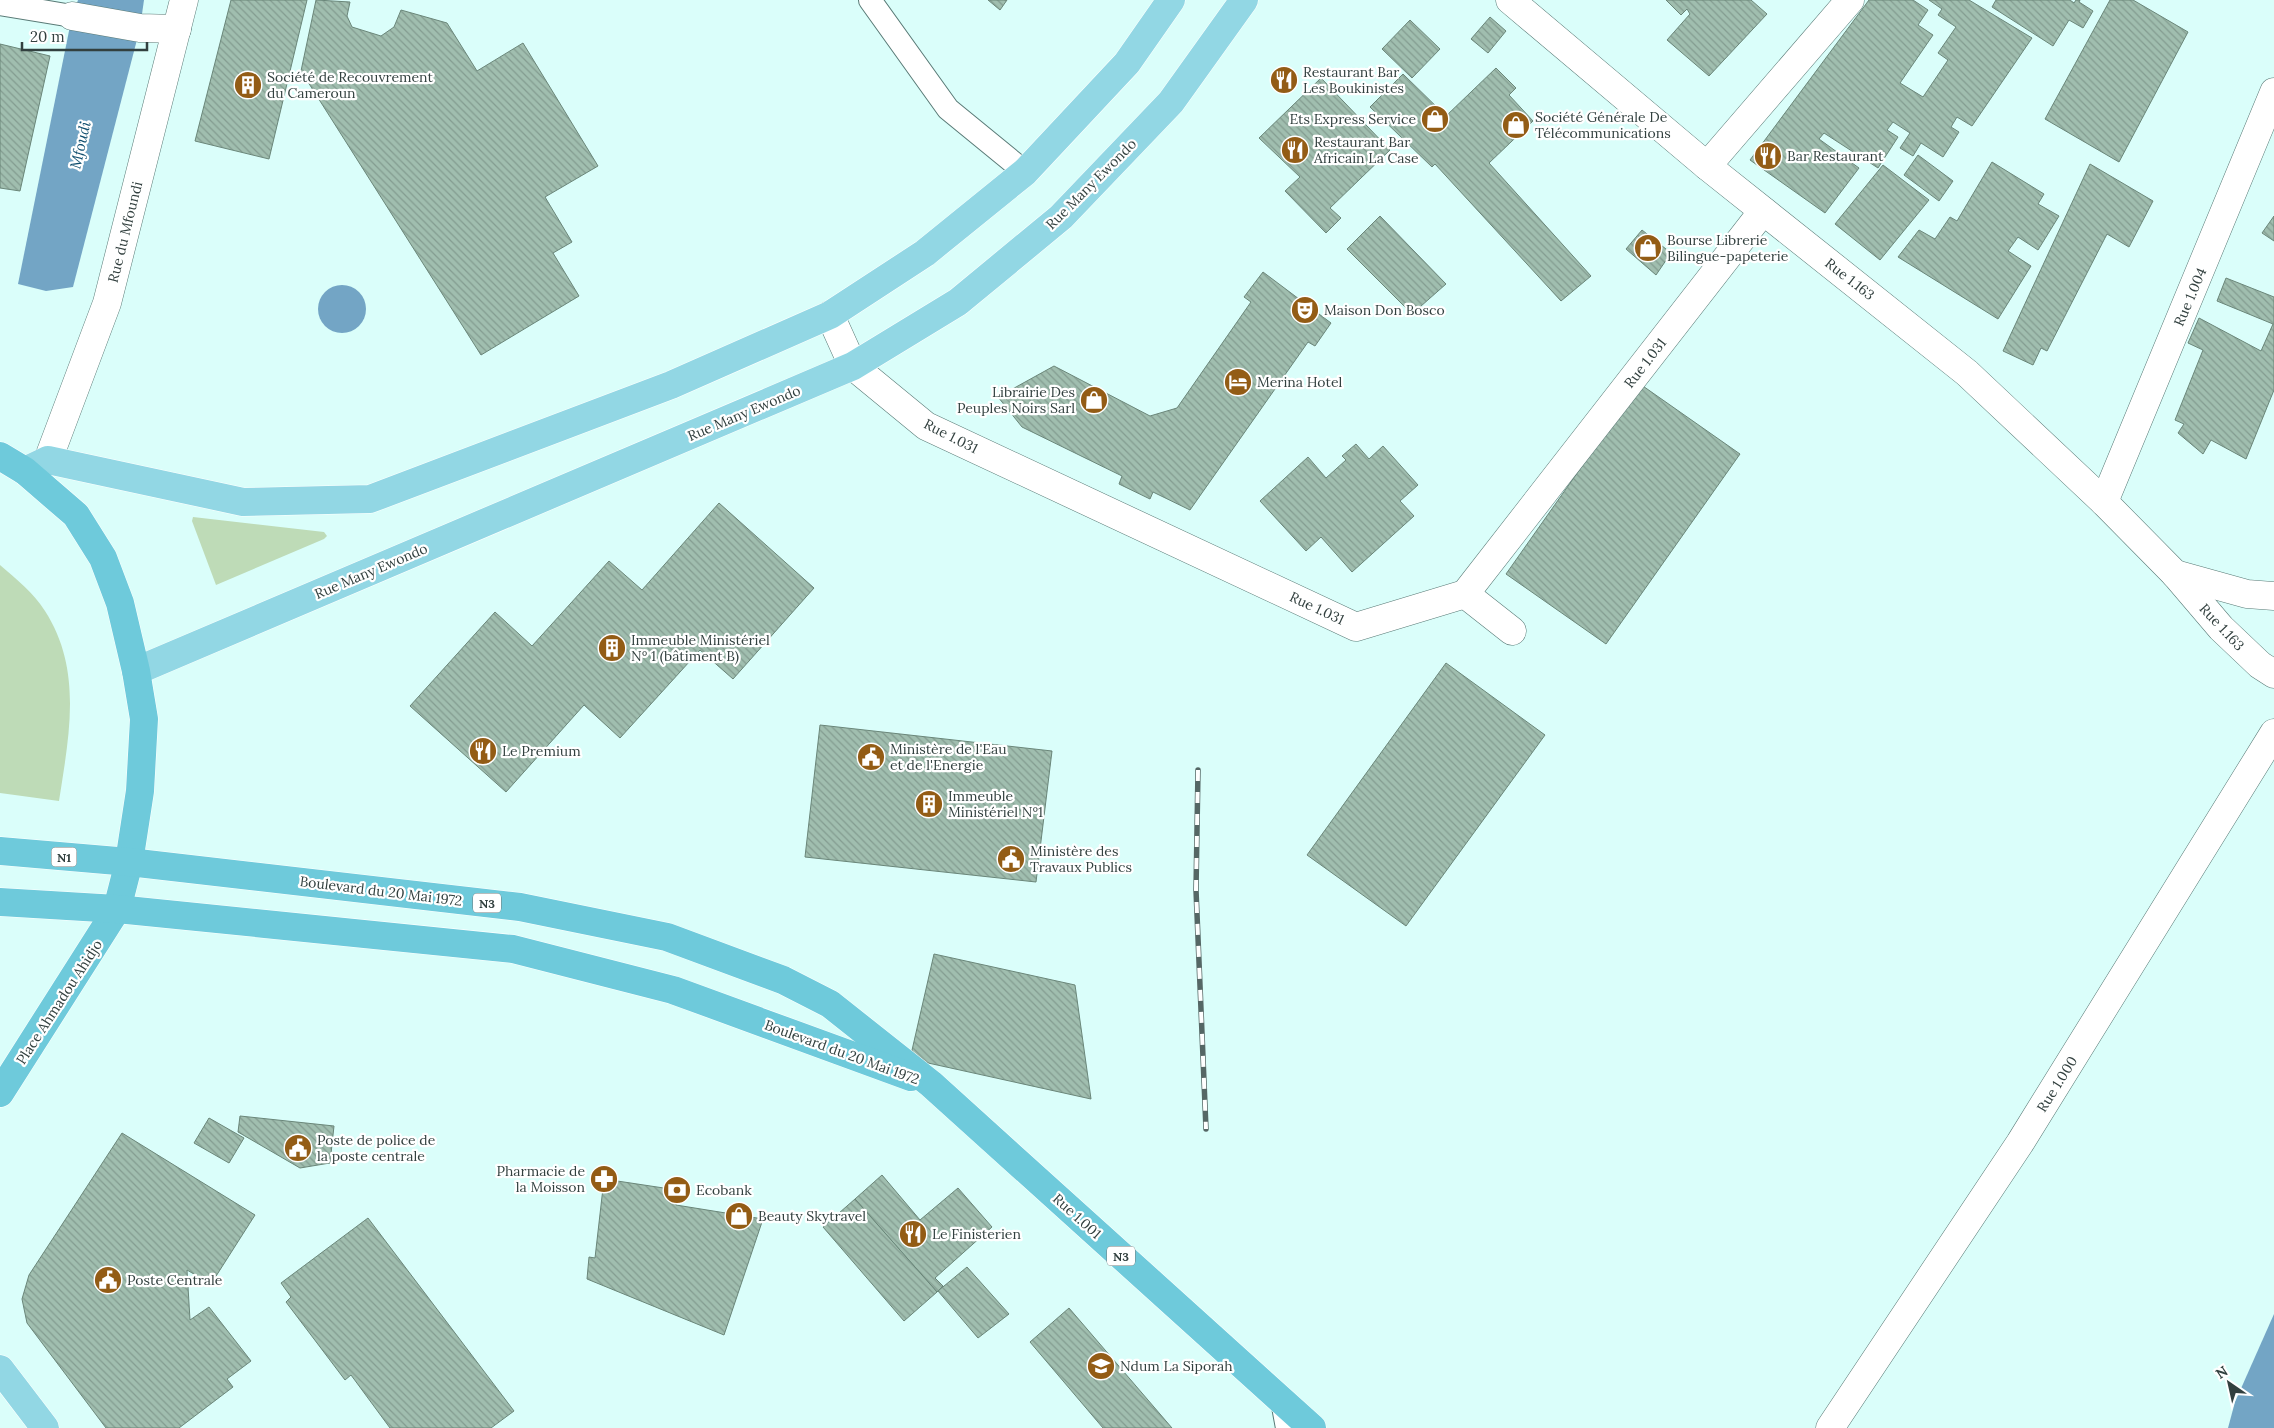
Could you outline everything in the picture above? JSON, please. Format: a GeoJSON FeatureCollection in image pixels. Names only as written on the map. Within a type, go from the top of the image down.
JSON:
{"type":"FeatureCollection","features":[{"type":"Feature","properties":{"kind":"highway","name":"Place Ahmadou Ahidjo"},"geometry":{"type":"LineString","coordinates":[[0,456],[37,465],[76,516],[103,558],[120,603],[136,671],[144,719],[140,791],[129,862],[117,909],[0,1094]]}},
{"type":"Feature","properties":{"kind":"highway","name":"Boulevard du 20 Mai 1972"},"geometry":{"type":"LineString","coordinates":[[0,851],[129,862],[520,907],[667,936],[783,980],[830,1004],[931,1084]]}},
{"type":"Feature","properties":{"kind":"highway"},"geometry":{"type":"LineString","coordinates":[[0,902],[117,909]]}},
{"type":"Feature","properties":{"kind":"highway","name":"Boulevard du 20 Mai 1972"},"geometry":{"type":"LineString","coordinates":[[117,909],[513,950],[673,990],[931,1084]]}},
{"type":"Feature","properties":{"kind":"highway","name":"Rue 1.001"},"geometry":{"type":"LineString","coordinates":[[931,1084],[1312,1428]]}},
{"type":"Feature","properties":{"kind":"main road"},"geometry":{"type":"LineString","coordinates":[[37,465],[243,502],[370,499],[671,385],[830,314],[925,253],[1025,172],[1127,63],[1171,0]]}},
{"type":"Feature","properties":{"kind":"main road","name":"Rue Many Ewondo"},"geometry":{"type":"LineString","coordinates":[[136,671],[854,366],[958,302],[1061,217],[1171,102],[1244,0]]}},
{"type":"Feature","properties":{"kind":"main road"},"geometry":{"type":"LineString","coordinates":[[0,1369],[45,1428]]}},
{"type":"Feature","properties":{"kind":"street","name":"Rue du Mfoundi"},"geometry":{"type":"LineString","coordinates":[[37,465],[107,303],[184,0]]}},
{"type":"Feature","properties":{"kind":"street","name":"Rue 1.163"},"geometry":{"type":"LineString","coordinates":[[1510,0],[1707,166],[1967,373],[2104,502],[2175,574],[2221,628],[2260,665],[2274,674]]}},
{"type":"Feature","properties":{"kind":"street"},"geometry":{"type":"LineString","coordinates":[[1707,166],[1850,0]]}},
{"type":"Feature","properties":{"kind":"street"},"geometry":{"type":"LineString","coordinates":[[72,16],[140,28],[177,29]]}},
{"type":"Feature","properties":{"kind":"street","name":"Rue 1.004"},"geometry":{"type":"LineString","coordinates":[[2104,502],[2274,92]]}},
{"type":"Feature","properties":{"kind":"street","name":"Rue 1.031"},"geometry":{"type":"LineString","coordinates":[[830,314],[854,366],[926,426],[1356,627],[1465,594],[1763,211]]}},
{"type":"Feature","properties":{"kind":"street","name":"Rue 1.163"},"geometry":{"type":"LineString","coordinates":[[2175,574],[2247,594],[2274,596]]}},
{"type":"Feature","properties":{"kind":"street"},"geometry":{"type":"LineString","coordinates":[[1465,594],[1512,631]]}},
{"type":"Feature","properties":{"kind":"street","name":"Rue 1.000"},"geometry":{"type":"LineString","coordinates":[[1830,1428],[2020,1143],[2274,733]]}},
{"type":"Feature","properties":{"kind":"lane"},"geometry":{"type":"LineString","coordinates":[[870,0],[948,109],[1025,172]]}},
{"type":"Feature","properties":{"kind":"lane"},"geometry":{"type":"LineString","coordinates":[[0,4],[72,16]]}},
{"type":"Feature","properties":{"kind":"lane"},"geometry":{"type":"LineString","coordinates":[[1282,1401],[1287,1428]]}},
{"type":"Feature","properties":{"kind":"green space"},"geometry":{"type":"Polygon","coordinates":[[[193,517],[324,532],[327,536],[324,539],[216,585],[192,521],[193,517]]]}},
{"type":"Feature","properties":{"kind":"green space"},"geometry":{"type":"Polygon","coordinates":[[[0,565],[41,604],[57,633],[65,656],[70,704],[69,728],[59,801],[0,793],[0,565]]]}},
{"type":"Feature","properties":{"kind":"water","name":"Mfoudi"},"geometry":{"type":"Polygon","coordinates":[[[78,0],[144,0],[140,28],[73,287],[46,291],[18,284],[72,16],[78,0]]]}},
{"type":"Feature","properties":{"kind":"water"},"geometry":{"type":"Polygon","coordinates":[[[342,285],[351,287],[359,292],[364,300],[366,309],[364,318],[359,326],[351,331],[342,333],[333,331],[325,326],[320,318],[318,309],[320,300],[325,292],[333,287],[342,285]]]}},
{"type":"Feature","properties":{"kind":"water"},"geometry":{"type":"Polygon","coordinates":[[[2274,1314],[2274,1428],[2228,1428],[2235,1402],[2274,1314]]]}},
{"type":"Feature","properties":{"kind":"building","name":"Société de Recouvrement du Cameroun"},"geometry":{"type":"Polygon","coordinates":[[[231,0],[307,0],[269,159],[195,141],[231,0]]]}},
{"type":"Feature","properties":{"kind":"building"},"geometry":{"type":"Polygon","coordinates":[[[316,0],[350,2],[347,16],[352,27],[381,36],[394,27],[401,10],[447,23],[477,71],[523,43],[598,166],[545,197],[572,242],[553,253],[579,296],[481,355],[301,71],[316,0]]]}},
{"type":"Feature","properties":{"kind":"building"},"geometry":{"type":"Polygon","coordinates":[[[988,0],[1007,0],[1000,10],[988,0]]]}},
{"type":"Feature","properties":{"kind":"building"},"geometry":{"type":"Polygon","coordinates":[[[1666,0],[1751,0],[1767,14],[1709,76],[1667,40],[1690,14],[1687,9],[1681,15],[1666,0]]]}},
{"type":"Feature","properties":{"kind":"building"},"geometry":{"type":"Polygon","coordinates":[[[1869,0],[1913,0],[1928,10],[1918,25],[1933,35],[1900,83],[1923,97],[1948,60],[1938,53],[1956,27],[1938,15],[1942,9],[1929,0],[1969,0],[2032,38],[1972,126],[1957,117],[1951,127],[1959,132],[1943,157],[1921,143],[1913,156],[1900,148],[1910,133],[1893,122],[1887,130],[1898,137],[1878,168],[1824,133],[1819,139],[1859,168],[1825,213],[1750,160],[1869,0]]]}},
{"type":"Feature","properties":{"kind":"building"},"geometry":{"type":"Polygon","coordinates":[[[1996,0],[2070,0],[2074,3],[2076,0],[2080,0],[2079,2],[2093,11],[2083,28],[2069,20],[2053,46],[1992,7],[1996,0]]]}},
{"type":"Feature","properties":{"kind":"building"},"geometry":{"type":"Polygon","coordinates":[[[2110,0],[2133,0],[2188,32],[2119,162],[2045,119],[2110,0]]]}},
{"type":"Feature","properties":{"kind":"building"},"geometry":{"type":"Polygon","coordinates":[[[1490,17],[1506,31],[1488,53],[1471,39],[1490,17]]]}},
{"type":"Feature","properties":{"kind":"building"},"geometry":{"type":"Polygon","coordinates":[[[1410,20],[1440,49],[1412,78],[1382,49],[1410,20]]]}},
{"type":"Feature","properties":{"kind":"building"},"geometry":{"type":"Polygon","coordinates":[[[0,44],[50,56],[20,191],[0,188],[0,44]]]}},
{"type":"Feature","properties":{"kind":"building"},"geometry":{"type":"Polygon","coordinates":[[[1496,68],[1516,88],[1509,95],[1533,121],[1489,163],[1591,276],[1561,301],[1435,164],[1432,167],[1370,107],[1403,74],[1446,116],[1496,68]]]}},
{"type":"Feature","properties":{"kind":"building"},"geometry":{"type":"Polygon","coordinates":[[[1321,78],[1390,150],[1330,208],[1341,218],[1326,233],[1285,191],[1300,177],[1259,138],[1321,78]]]}},
{"type":"Feature","properties":{"kind":"building"},"geometry":{"type":"Polygon","coordinates":[[[1918,155],[1953,181],[1939,201],[1904,175],[1918,155]]]}},
{"type":"Feature","properties":{"kind":"building"},"geometry":{"type":"Polygon","coordinates":[[[1992,162],[2044,194],[2038,204],[2059,216],[2038,250],[2018,237],[2008,251],[2031,266],[1998,319],[1898,257],[1919,230],[1935,239],[1950,217],[1957,221],[1992,162]]]}},
{"type":"Feature","properties":{"kind":"building"},"geometry":{"type":"Polygon","coordinates":[[[2090,164],[2153,201],[2129,247],[2107,234],[2047,351],[2041,348],[2033,365],[2003,351],[2090,164]]]}},
{"type":"Feature","properties":{"kind":"building"},"geometry":{"type":"Polygon","coordinates":[[[1883,165],[1929,200],[1880,260],[1835,224],[1883,165]]]}},
{"type":"Feature","properties":{"kind":"building"},"geometry":{"type":"Polygon","coordinates":[[[1380,216],[1446,284],[1412,314],[1347,249],[1380,216]]]}},
{"type":"Feature","properties":{"kind":"building"},"geometry":{"type":"Polygon","coordinates":[[[2274,216],[2274,241],[2262,233],[2274,216]]]}},
{"type":"Feature","properties":{"kind":"building"},"geometry":{"type":"Polygon","coordinates":[[[1642,230],[1671,253],[1656,275],[1626,249],[1642,230]]]}},
{"type":"Feature","properties":{"kind":"building","name":"Merina Hotel"},"geometry":{"type":"Polygon","coordinates":[[[1263,272],[1331,323],[1315,346],[1308,342],[1190,510],[1153,492],[1150,499],[1119,484],[1122,476],[1022,427],[998,397],[1054,366],[1150,416],[1177,408],[1251,302],[1244,297],[1263,272]]]}},
{"type":"Feature","properties":{"kind":"building"},"geometry":{"type":"Polygon","coordinates":[[[2226,278],[2274,297],[2274,390],[2246,459],[2211,440],[2203,454],[2178,433],[2184,424],[2175,420],[2203,350],[2188,343],[2199,318],[2261,351],[2273,324],[2217,301],[2226,278]]]}},
{"type":"Feature","properties":{"kind":"building"},"geometry":{"type":"Polygon","coordinates":[[[1640,384],[1740,454],[1606,644],[1506,574],[1640,384]]]}},
{"type":"Feature","properties":{"kind":"building"},"geometry":{"type":"Polygon","coordinates":[[[1356,444],[1369,459],[1383,446],[1418,485],[1400,501],[1414,516],[1352,572],[1321,537],[1306,551],[1260,501],[1308,457],[1326,478],[1346,460],[1342,456],[1356,444]]]}},
{"type":"Feature","properties":{"kind":"building","name":"Immeuble Ministériel N° 1 (bâtiment B)"},"geometry":{"type":"Polygon","coordinates":[[[719,503],[814,588],[733,679],[700,650],[620,738],[584,705],[506,792],[410,706],[495,612],[532,646],[609,561],[642,590],[719,503]]]}},
{"type":"Feature","properties":{"kind":"building"},"geometry":{"type":"Polygon","coordinates":[[[1446,663],[1545,735],[1406,926],[1307,855],[1446,663]]]}},
{"type":"Feature","properties":{"kind":"building","name":"Immeuble Ministériel N°1"},"geometry":{"type":"Polygon","coordinates":[[[820,725],[1052,751],[1036,882],[805,857],[820,725]]]}},
{"type":"Feature","properties":{"kind":"building"},"geometry":{"type":"Polygon","coordinates":[[[934,954],[1075,985],[1091,1099],[910,1059],[934,954]]]}},
{"type":"Feature","properties":{"kind":"building","name":"Poste de police de la poste centrale"},"geometry":{"type":"Polygon","coordinates":[[[240,1116],[334,1126],[330,1163],[300,1168],[238,1132],[240,1116]]]}},
{"type":"Feature","properties":{"kind":"building"},"geometry":{"type":"Polygon","coordinates":[[[209,1118],[244,1138],[229,1163],[194,1143],[209,1118]]]}},
{"type":"Feature","properties":{"kind":"building","name":"Poste Centrale"},"geometry":{"type":"Polygon","coordinates":[[[122,1133],[255,1215],[211,1284],[187,1270],[190,1320],[209,1307],[251,1361],[227,1379],[233,1387],[179,1428],[106,1428],[27,1323],[22,1299],[29,1275],[122,1133]]]}},
{"type":"Feature","properties":{"kind":"building"},"geometry":{"type":"Polygon","coordinates":[[[882,1175],[920,1220],[958,1188],[992,1227],[935,1278],[943,1286],[937,1292],[855,1199],[882,1175]]]}},
{"type":"Feature","properties":{"kind":"building"},"geometry":{"type":"Polygon","coordinates":[[[604,1179],[677,1190],[676,1205],[763,1219],[724,1335],[587,1279],[589,1257],[595,1258],[604,1179]]]}},
{"type":"Feature","properties":{"kind":"building"},"geometry":{"type":"Polygon","coordinates":[[[855,1199],[937,1292],[904,1321],[823,1227],[855,1199]]]}},
{"type":"Feature","properties":{"kind":"building"},"geometry":{"type":"Polygon","coordinates":[[[368,1218],[514,1411],[491,1428],[390,1428],[351,1375],[345,1380],[286,1302],[291,1297],[281,1283],[368,1218]]]}},
{"type":"Feature","properties":{"kind":"building"},"geometry":{"type":"Polygon","coordinates":[[[967,1267],[1009,1314],[978,1338],[938,1291],[967,1267]]]}},
{"type":"Feature","properties":{"kind":"building"},"geometry":{"type":"Polygon","coordinates":[[[1069,1308],[1172,1428],[1103,1428],[1030,1342],[1069,1308]]]}},
{"type":"Feature","properties":{"kind":"railway"},"geometry":{"type":"LineString","coordinates":[[1198,770],[1196,890],[1206,1129]]}},
{"type":"Feature","properties":{"kind":"place","name":"Restaurant Bar Les Boukinistes"},"geometry":{"type":"Point","coordinates":[1284,80]}},
{"type":"Feature","properties":{"kind":"place","name":"Société de Recouvrement du Cameroun"},"geometry":{"type":"Point","coordinates":[248,85]}},
{"type":"Feature","properties":{"kind":"place","name":"Ets Express Service"},"geometry":{"type":"Point","coordinates":[1435,119]}},
{"type":"Feature","properties":{"kind":"place","name":"Société Générale De Télécommunications"},"geometry":{"type":"Point","coordinates":[1516,125]}},
{"type":"Feature","properties":{"kind":"place","name":"Restaurant Bar Africain La Case"},"geometry":{"type":"Point","coordinates":[1295,150]}},
{"type":"Feature","properties":{"kind":"place","name":"Bar Restaurant"},"geometry":{"type":"Point","coordinates":[1768,156]}},
{"type":"Feature","properties":{"kind":"place","name":"Bourse Librerie Bilingue-papeterie"},"geometry":{"type":"Point","coordinates":[1648,248]}},
{"type":"Feature","properties":{"kind":"place","name":"Maison Don Bosco"},"geometry":{"type":"Point","coordinates":[1305,310]}},
{"type":"Feature","properties":{"kind":"place","name":"Merina Hotel"},"geometry":{"type":"Point","coordinates":[1238,382]}},
{"type":"Feature","properties":{"kind":"place","name":"Librairie Des Peuples Noirs Sarl"},"geometry":{"type":"Point","coordinates":[1094,400]}},
{"type":"Feature","properties":{"kind":"place","name":"Immeuble Ministériel N° 1 (bâtiment B)"},"geometry":{"type":"Point","coordinates":[612,648]}},
{"type":"Feature","properties":{"kind":"place","name":"Le Premium"},"geometry":{"type":"Point","coordinates":[483,751]}},
{"type":"Feature","properties":{"kind":"place","name":"Ministère de l'Eau et de l'Energie"},"geometry":{"type":"Point","coordinates":[871,757]}},
{"type":"Feature","properties":{"kind":"place","name":"Immeuble Ministériel N°1"},"geometry":{"type":"Point","coordinates":[929,804]}},
{"type":"Feature","properties":{"kind":"place","name":"Ministère des Travaux Publics"},"geometry":{"type":"Point","coordinates":[1011,859]}},
{"type":"Feature","properties":{"kind":"place","name":"Poste de police de la poste centrale"},"geometry":{"type":"Point","coordinates":[298,1148]}},
{"type":"Feature","properties":{"kind":"place","name":"Pharmacie de la Moisson"},"geometry":{"type":"Point","coordinates":[604,1179]}},
{"type":"Feature","properties":{"kind":"place","name":"Ecobank"},"geometry":{"type":"Point","coordinates":[677,1190]}},
{"type":"Feature","properties":{"kind":"place","name":"Beauty Skytravel"},"geometry":{"type":"Point","coordinates":[739,1216]}},
{"type":"Feature","properties":{"kind":"place","name":"Le Finisterien"},"geometry":{"type":"Point","coordinates":[913,1234]}},
{"type":"Feature","properties":{"kind":"place","name":"Poste Centrale"},"geometry":{"type":"Point","coordinates":[108,1280]}},
{"type":"Feature","properties":{"kind":"place","name":"Ndum La Siporah"},"geometry":{"type":"Point","coordinates":[1101,1366]}}]}
